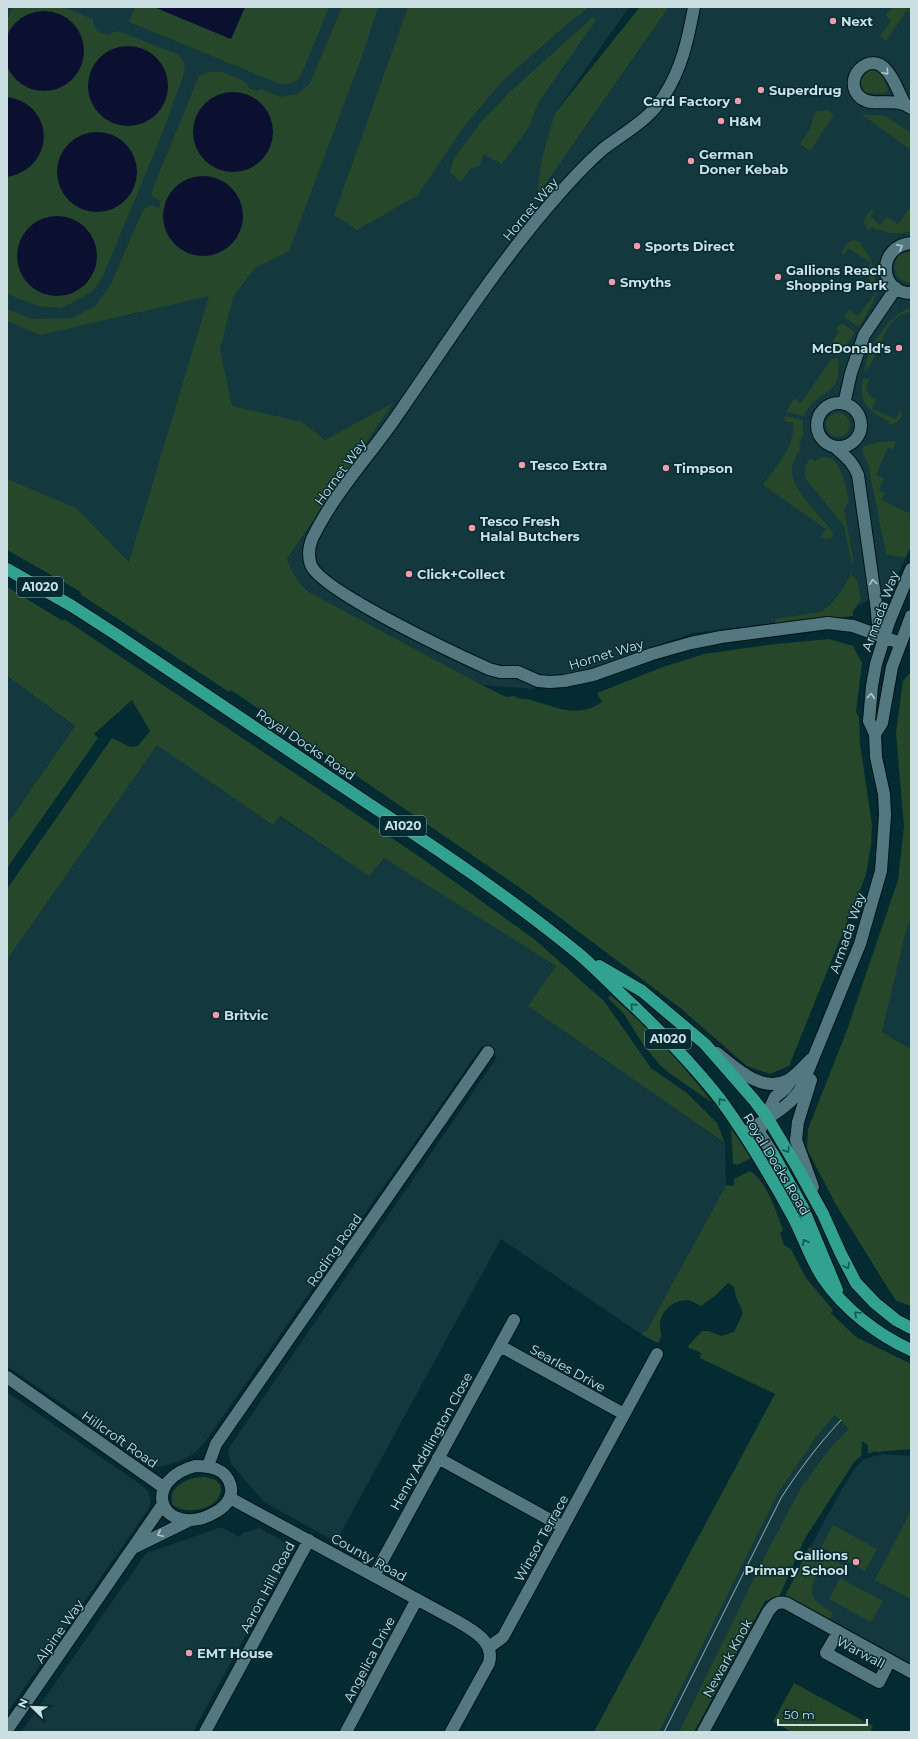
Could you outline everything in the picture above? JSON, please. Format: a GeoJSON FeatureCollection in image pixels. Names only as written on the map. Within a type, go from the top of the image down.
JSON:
{"type":"FeatureCollection","features":[{"type":"Feature","properties":{"kind":"highway","name":"Royal Docks Road"},"geometry":{"type":"LineString","coordinates":[[7,569],[72,606],[432,846],[513,903],[580,955],[663,1034],[710,1087],[744,1133],[794,1218],[823,1278],[840,1298],[873,1330],[891,1341],[911,1350]]}},
{"type":"Feature","properties":{"kind":"highway","name":"Royal Docks Road"},"geometry":{"type":"LineString","coordinates":[[580,955],[642,991],[705,1044],[767,1117],[823,1214],[856,1283],[874,1303],[896,1320],[911,1328]]}},
{"type":"Feature","properties":{"kind":"highway"},"geometry":{"type":"LineString","coordinates":[[772,1154],[803,1208],[840,1298]]}},
{"type":"Feature","properties":{"kind":"street","name":"Hornet Way"},"geometry":{"type":"LineString","coordinates":[[694,7],[681,63],[664,97],[651,113],[641,122],[613,142],[584,167],[557,196],[500,266],[376,446],[350,477],[328,510],[311,542],[309,557],[312,568],[323,579],[365,606],[400,625],[489,669],[500,672],[518,672],[538,681],[550,682],[582,679],[652,654],[691,643],[721,637],[828,623],[852,626],[882,635],[900,643]]}},
{"type":"Feature","properties":{"kind":"street"},"geometry":{"type":"LineString","coordinates":[[911,243],[902,244],[896,248],[890,254],[887,261],[887,276],[896,288],[902,292],[911,293]]}},
{"type":"Feature","properties":{"kind":"street"},"geometry":{"type":"LineString","coordinates":[[844,404],[851,372],[864,335],[896,288]]}},
{"type":"Feature","properties":{"kind":"street"},"geometry":{"type":"LineString","coordinates":[[835,447],[842,447],[854,440],[860,428],[860,422],[854,410],[844,404],[837,404],[825,409],[818,420],[817,427],[822,439],[826,443],[835,447],[850,460],[855,466],[858,475],[882,635]]}},
{"type":"Feature","properties":{"kind":"street","name":"Armada Way"},"geometry":{"type":"LineString","coordinates":[[744,1133],[789,1104],[796,1097],[817,1052],[860,944],[881,871],[886,815],[884,794],[876,757],[875,734],[869,721],[872,686],[882,635],[911,569]]}},
{"type":"Feature","properties":{"kind":"street","name":"Armada Way"},"geometry":{"type":"LineString","coordinates":[[875,734],[882,723],[888,683],[900,643],[911,616]]}},
{"type":"Feature","properties":{"kind":"street"},"geometry":{"type":"LineString","coordinates":[[705,1044],[744,1074],[763,1083],[781,1082],[795,1075]]}},
{"type":"Feature","properties":{"kind":"street","name":"Roding Road"},"geometry":{"type":"LineString","coordinates":[[208,1466],[216,1444],[488,1052]]}},
{"type":"Feature","properties":{"kind":"street"},"geometry":{"type":"LineString","coordinates":[[772,1154],[759,1132],[775,1097],[785,1089],[795,1075],[817,1052]]}},
{"type":"Feature","properties":{"kind":"street"},"geometry":{"type":"LineString","coordinates":[[817,1052],[809,1088],[798,1122],[796,1140],[823,1214]]}},
{"type":"Feature","properties":{"kind":"street","name":"Henry Addlington Close"},"geometry":{"type":"LineString","coordinates":[[374,1576],[514,1320]]}},
{"type":"Feature","properties":{"kind":"street","name":"Searles Drive"},"geometry":{"type":"LineString","coordinates":[[500,1346],[624,1414]]}},
{"type":"Feature","properties":{"kind":"street","name":"Winsor Terrace"},"geometry":{"type":"LineString","coordinates":[[489,1647],[503,1636],[657,1354]]}},
{"type":"Feature","properties":{"kind":"street","name":"Hillcroft Road"},"geometry":{"type":"LineString","coordinates":[[7,1377],[163,1487]]}},
{"type":"Feature","properties":{"kind":"street"},"geometry":{"type":"LineString","coordinates":[[438,1458],[563,1527]]}},
{"type":"Feature","properties":{"kind":"street"},"geometry":{"type":"LineString","coordinates":[[188,1521],[169,1513],[163,1504],[161,1496],[163,1487],[176,1473],[195,1466],[208,1466],[217,1469],[226,1475],[230,1482],[230,1498]]}},
{"type":"Feature","properties":{"kind":"street","name":"County Road"},"geometry":{"type":"LineString","coordinates":[[230,1498],[469,1627],[486,1641],[489,1647]]}},
{"type":"Feature","properties":{"kind":"street","name":"Alpine Way"},"geometry":{"type":"LineString","coordinates":[[133,1548],[188,1521],[209,1516],[218,1512],[226,1505],[230,1498]]}},
{"type":"Feature","properties":{"kind":"street","name":"Alpine Way"},"geometry":{"type":"LineString","coordinates":[[7,1730],[163,1504]]}},
{"type":"Feature","properties":{"kind":"street","name":"Aaron Hill Road"},"geometry":{"type":"LineString","coordinates":[[204,1732],[309,1540]]}},
{"type":"Feature","properties":{"kind":"street","name":"Angelica Drive"},"geometry":{"type":"LineString","coordinates":[[346,1732],[417,1599]]}},
{"type":"Feature","properties":{"kind":"street","name":"Warwall"},"geometry":{"type":"LineString","coordinates":[[780,1602],[786,1603],[911,1672]]}},
{"type":"Feature","properties":{"kind":"street","name":"Newark Knok"},"geometry":{"type":"LineString","coordinates":[[703,1732],[768,1612],[773,1605],[780,1602]]}},
{"type":"Feature","properties":{"kind":"street","name":"Warwall"},"geometry":{"type":"LineString","coordinates":[[838,1632],[826,1653],[879,1682],[890,1660]]}},
{"type":"Feature","properties":{"kind":"street"},"geometry":{"type":"LineString","coordinates":[[451,1732],[488,1663],[490,1656],[489,1647]]}},
{"type":"Feature","properties":{"kind":"shaded area"},"geometry":{"type":"Polygon","coordinates":[[[7,7],[629,7],[555,113],[550,136],[570,149],[669,7],[911,7],[911,546],[894,583],[844,615],[693,633],[531,689],[482,685],[309,592],[300,585],[294,576],[287,559],[382,419],[208,659],[75,507],[7,479],[7,7]]]}},
{"type":"Feature","properties":{"kind":"shaded area"},"geometry":{"type":"Polygon","coordinates":[[[7,676],[75,726],[7,824],[7,676]]]}},
{"type":"Feature","properties":{"kind":"shaded area"},"geometry":{"type":"Polygon","coordinates":[[[157,744],[273,824],[279,816],[330,850],[384,857],[556,966],[529,1006],[725,1143],[726,1185],[647,1330],[641,1334],[501,1239],[336,1542],[264,1502],[231,1464],[228,1454],[230,1446],[497,1057],[482,1046],[205,1442],[195,1453],[184,1459],[161,1467],[152,1466],[7,1366],[7,960],[157,744]]]}},
{"type":"Feature","properties":{"kind":"shaded area"},"geometry":{"type":"Polygon","coordinates":[[[911,919],[911,1049],[882,1032],[906,932],[911,919]]]}},
{"type":"Feature","properties":{"kind":"shaded area"},"geometry":{"type":"Polygon","coordinates":[[[7,1392],[144,1487],[148,1491],[151,1502],[147,1511],[7,1713],[7,1392]]]}},
{"type":"Feature","properties":{"kind":"shaded area"},"geometry":{"type":"Polygon","coordinates":[[[835,1415],[855,1435],[694,1732],[648,1732],[794,1461],[835,1415]]]}},
{"type":"Feature","properties":{"kind":"shaded area","name":"Gallions Primary School"},"geometry":{"type":"Polygon","coordinates":[[[883,1454],[911,1456],[911,1666],[791,1601],[794,1577],[840,1492],[856,1467],[864,1459],[883,1454]]]}},
{"type":"Feature","properties":{"kind":"shaded area"},"geometry":{"type":"Polygon","coordinates":[[[222,1527],[239,1537],[242,1533],[259,1528],[294,1547],[193,1732],[21,1732],[146,1553],[222,1527]]]}},
{"type":"Feature","properties":{"kind":"green space"},"geometry":{"type":"Polygon","coordinates":[[[12,7],[63,7],[92,19],[97,31],[107,35],[118,31],[179,55],[184,63],[185,71],[162,134],[103,276],[93,291],[62,308],[38,306],[7,294],[7,20],[12,7]]]}},
{"type":"Feature","properties":{"kind":"green space"},"geometry":{"type":"Polygon","coordinates":[[[135,7],[154,7],[231,39],[245,7],[329,7],[302,73],[297,81],[283,85],[129,22],[135,7]]]}},
{"type":"Feature","properties":{"kind":"green space"},"geometry":{"type":"Polygon","coordinates":[[[342,7],[378,7],[362,56],[289,251],[255,268],[233,297],[220,349],[232,406],[302,422],[325,440],[393,403],[287,559],[298,581],[309,592],[506,697],[514,696],[529,699],[567,710],[576,711],[593,707],[602,702],[597,693],[663,667],[704,654],[775,644],[829,639],[853,646],[862,663],[856,712],[859,717],[860,744],[872,825],[871,844],[866,875],[789,1066],[770,1074],[747,1066],[679,1007],[523,890],[231,690],[229,692],[80,594],[81,592],[7,550],[7,479],[75,507],[129,562],[209,296],[40,335],[7,321],[7,309],[31,319],[73,318],[95,306],[111,284],[143,210],[150,205],[159,208],[161,201],[151,196],[153,188],[199,76],[206,73],[218,72],[247,83],[249,88],[257,91],[262,89],[280,97],[297,94],[310,83],[342,7]]]}},
{"type":"Feature","properties":{"kind":"green space"},"geometry":{"type":"Polygon","coordinates":[[[408,7],[589,7],[502,81],[463,128],[418,195],[357,230],[334,215],[408,7]]]}},
{"type":"Feature","properties":{"kind":"green space"},"geometry":{"type":"Polygon","coordinates":[[[640,7],[669,7],[537,196],[542,158],[555,113],[640,7]]]}},
{"type":"Feature","properties":{"kind":"green space"},"geometry":{"type":"Polygon","coordinates":[[[894,7],[904,7],[908,9],[911,7],[911,13],[907,10],[886,41],[880,36],[891,21],[885,15],[894,7]]]}},
{"type":"Feature","properties":{"kind":"green space"},"geometry":{"type":"Polygon","coordinates":[[[593,17],[596,20],[538,103],[529,127],[502,164],[483,154],[480,166],[470,169],[461,182],[450,173],[453,160],[480,123],[512,90],[593,17]]]}},
{"type":"Feature","properties":{"kind":"green space"},"geometry":{"type":"Polygon","coordinates":[[[872,70],[876,71],[883,77],[888,90],[885,94],[866,93],[863,89],[861,83],[863,77],[872,70]]]}},
{"type":"Feature","properties":{"kind":"green space"},"geometry":{"type":"Polygon","coordinates":[[[828,110],[834,115],[810,151],[800,144],[810,129],[815,112],[828,110]]]}},
{"type":"Feature","properties":{"kind":"green space"},"geometry":{"type":"Polygon","coordinates":[[[861,114],[885,116],[911,133],[911,150],[861,114]]]}},
{"type":"Feature","properties":{"kind":"green space"},"geometry":{"type":"Polygon","coordinates":[[[911,206],[911,232],[891,233],[871,227],[869,231],[864,223],[865,217],[872,209],[874,211],[870,216],[880,225],[887,217],[898,224],[911,206]]]}},
{"type":"Feature","properties":{"kind":"green space"},"geometry":{"type":"Polygon","coordinates":[[[854,240],[862,243],[860,245],[871,260],[877,288],[875,290],[869,286],[870,279],[864,272],[871,263],[848,248],[844,255],[841,253],[847,243],[854,240]]]}},
{"type":"Feature","properties":{"kind":"green space"},"geometry":{"type":"Polygon","coordinates":[[[911,251],[911,283],[901,280],[898,277],[895,264],[899,255],[911,251]]]}},
{"type":"Feature","properties":{"kind":"green space"},"geometry":{"type":"Polygon","coordinates":[[[877,291],[874,301],[859,327],[844,317],[849,310],[858,316],[877,291]]]}},
{"type":"Feature","properties":{"kind":"green space"},"geometry":{"type":"Polygon","coordinates":[[[911,308],[911,312],[894,320],[888,328],[875,357],[865,372],[869,354],[880,334],[895,317],[903,311],[911,308]]]}},
{"type":"Feature","properties":{"kind":"green space"},"geometry":{"type":"Polygon","coordinates":[[[842,323],[855,332],[839,356],[827,349],[839,332],[836,329],[842,323]]]}},
{"type":"Feature","properties":{"kind":"green space"},"geometry":{"type":"Polygon","coordinates":[[[838,358],[839,371],[837,381],[833,387],[809,407],[804,416],[786,412],[794,398],[801,403],[831,359],[838,358]]]}},
{"type":"Feature","properties":{"kind":"green space"},"geometry":{"type":"Polygon","coordinates":[[[863,378],[869,379],[867,391],[870,396],[876,400],[872,409],[896,419],[901,411],[902,414],[897,422],[888,424],[889,421],[875,414],[866,405],[862,394],[863,378]]]}},
{"type":"Feature","properties":{"kind":"green space"},"geometry":{"type":"Polygon","coordinates":[[[838,413],[847,416],[850,425],[847,434],[838,437],[829,434],[826,425],[829,416],[838,413]]]}},
{"type":"Feature","properties":{"kind":"green space"},"geometry":{"type":"Polygon","coordinates":[[[785,416],[803,420],[803,435],[799,443],[801,447],[793,464],[793,478],[801,494],[832,531],[833,535],[831,538],[826,539],[821,537],[826,529],[763,485],[784,456],[791,440],[793,423],[784,421],[785,416]]]}},
{"type":"Feature","properties":{"kind":"green space"},"geometry":{"type":"Polygon","coordinates":[[[896,441],[893,449],[888,447],[876,475],[884,478],[879,490],[885,494],[881,500],[911,514],[911,546],[905,558],[886,554],[868,464],[862,451],[864,446],[879,442],[896,441]]]}},
{"type":"Feature","properties":{"kind":"green space"},"geometry":{"type":"Polygon","coordinates":[[[810,458],[815,461],[823,458],[830,458],[840,469],[849,501],[844,509],[854,563],[852,564],[844,526],[806,479],[805,468],[810,458]]]}},
{"type":"Feature","properties":{"kind":"green space"},"geometry":{"type":"Polygon","coordinates":[[[851,574],[857,580],[861,599],[853,611],[853,616],[776,625],[775,619],[820,612],[825,609],[838,595],[851,574]]]}},
{"type":"Feature","properties":{"kind":"green space"},"geometry":{"type":"Polygon","coordinates":[[[7,587],[63,621],[64,619],[423,859],[534,939],[604,1001],[651,1068],[687,1093],[717,1123],[725,1143],[528,1006],[556,966],[384,858],[369,876],[280,816],[273,825],[157,745],[7,960],[7,889],[112,738],[130,747],[138,746],[150,731],[132,700],[94,734],[98,738],[7,868],[7,824],[75,726],[7,676],[7,587]]]}},
{"type":"Feature","properties":{"kind":"green space"},"geometry":{"type":"Polygon","coordinates":[[[911,672],[911,919],[906,932],[882,1032],[911,1049],[911,1306],[896,1301],[835,1203],[807,1149],[808,1129],[847,1030],[898,880],[904,826],[896,733],[903,681],[911,672]]]}},
{"type":"Feature","properties":{"kind":"green space"},"geometry":{"type":"Polygon","coordinates":[[[610,995],[631,1013],[669,1051],[712,1103],[669,1073],[659,1064],[644,1046],[624,1014],[608,998],[610,995]]]}},
{"type":"Feature","properties":{"kind":"green space"},"geometry":{"type":"Polygon","coordinates":[[[712,1103],[714,1104],[731,1128],[720,1113],[712,1103]]]}},
{"type":"Feature","properties":{"kind":"green space"},"geometry":{"type":"Polygon","coordinates":[[[731,1128],[751,1158],[737,1165],[733,1164],[731,1128]]]}},
{"type":"Feature","properties":{"kind":"green space"},"geometry":{"type":"Polygon","coordinates":[[[750,1171],[756,1175],[766,1189],[778,1215],[783,1230],[780,1233],[784,1245],[791,1249],[806,1278],[833,1310],[831,1313],[856,1337],[911,1364],[911,1449],[875,1451],[868,1454],[868,1445],[862,1441],[861,1456],[854,1462],[804,1540],[779,1597],[765,1601],[694,1732],[679,1732],[766,1554],[802,1486],[830,1448],[849,1429],[835,1415],[816,1437],[778,1493],[659,1732],[594,1732],[775,1394],[700,1358],[701,1353],[687,1347],[702,1331],[708,1331],[721,1336],[734,1332],[743,1313],[736,1297],[734,1287],[728,1283],[716,1295],[701,1306],[687,1300],[677,1302],[668,1307],[662,1316],[660,1326],[661,1335],[658,1343],[641,1334],[647,1330],[726,1185],[734,1186],[734,1179],[750,1171]]]}},
{"type":"Feature","properties":{"kind":"green space"},"geometry":{"type":"Polygon","coordinates":[[[205,1477],[216,1480],[220,1485],[221,1493],[218,1499],[212,1504],[196,1510],[187,1510],[172,1504],[172,1493],[178,1485],[186,1480],[205,1477]]]}},
{"type":"Feature","properties":{"kind":"green space"},"geometry":{"type":"Polygon","coordinates":[[[911,1511],[911,1599],[875,1580],[911,1511]]]}},
{"type":"Feature","properties":{"kind":"green space"},"geometry":{"type":"Polygon","coordinates":[[[833,1525],[877,1549],[865,1571],[821,1547],[833,1525]]]}},
{"type":"Feature","properties":{"kind":"green space"},"geometry":{"type":"Polygon","coordinates":[[[809,1547],[847,1567],[844,1572],[831,1568],[826,1569],[818,1574],[813,1582],[812,1591],[815,1600],[833,1613],[828,1621],[784,1599],[809,1547]]]}},
{"type":"Feature","properties":{"kind":"green space"},"geometry":{"type":"Polygon","coordinates":[[[840,1578],[883,1601],[871,1622],[829,1599],[840,1578]]]}},
{"type":"Feature","properties":{"kind":"green space"},"geometry":{"type":"Polygon","coordinates":[[[794,1683],[873,1726],[870,1732],[792,1732],[773,1722],[794,1683]]]}},
{"type":"Feature","properties":{"kind":"water"},"geometry":{"type":"Polygon","coordinates":[[[154,7],[245,7],[231,39],[154,7]]]}},
{"type":"Feature","properties":{"kind":"water"},"geometry":{"type":"Polygon","coordinates":[[[44,11],[59,14],[72,23],[81,36],[84,51],[81,66],[72,79],[59,88],[44,91],[29,88],[16,79],[7,66],[4,51],[7,36],[16,23],[29,14],[44,11]]]}},
{"type":"Feature","properties":{"kind":"water"},"geometry":{"type":"Polygon","coordinates":[[[128,46],[143,49],[156,58],[165,71],[168,86],[165,101],[156,114],[143,123],[128,126],[113,123],[100,114],[91,101],[88,86],[91,71],[100,58],[113,49],[128,46]]]}},
{"type":"Feature","properties":{"kind":"water"},"geometry":{"type":"Polygon","coordinates":[[[233,92],[248,95],[261,104],[270,117],[273,132],[270,147],[261,160],[248,169],[233,172],[218,169],[205,160],[196,147],[193,132],[196,117],[205,104],[218,95],[233,92]]]}},
{"type":"Feature","properties":{"kind":"water"},"geometry":{"type":"Polygon","coordinates":[[[7,97],[23,102],[35,111],[41,123],[44,136],[41,150],[35,162],[23,171],[7,177],[7,97]]]}},
{"type":"Feature","properties":{"kind":"water"},"geometry":{"type":"Polygon","coordinates":[[[97,132],[112,135],[125,144],[134,157],[137,172],[134,187],[125,200],[112,209],[97,212],[82,209],[69,200],[60,187],[57,172],[60,157],[69,144],[82,135],[97,132]]]}},
{"type":"Feature","properties":{"kind":"water"},"geometry":{"type":"Polygon","coordinates":[[[203,176],[218,179],[231,188],[240,201],[243,216],[240,231],[231,244],[218,253],[203,256],[188,253],[175,244],[166,231],[163,216],[166,201],[175,188],[188,179],[203,176]]]}},
{"type":"Feature","properties":{"kind":"water"},"geometry":{"type":"Polygon","coordinates":[[[57,216],[72,219],[85,228],[94,241],[97,256],[94,271],[85,284],[72,293],[57,296],[42,293],[29,284],[20,271],[17,256],[20,241],[29,228],[42,219],[57,216]]]}},
{"type":"Feature","properties":{"kind":"tram line"},"geometry":{"type":"LineString","coordinates":[[664,1732],[781,1498],[809,1458],[841,1420]]}},
{"type":"Feature","properties":{"kind":"place","name":"Next"},"geometry":{"type":"Point","coordinates":[833,21]}},
{"type":"Feature","properties":{"kind":"place","name":"Superdrug"},"geometry":{"type":"Point","coordinates":[761,90]}},
{"type":"Feature","properties":{"kind":"place","name":"Card Factory"},"geometry":{"type":"Point","coordinates":[738,101]}},
{"type":"Feature","properties":{"kind":"place","name":"H&M"},"geometry":{"type":"Point","coordinates":[721,121]}},
{"type":"Feature","properties":{"kind":"place","name":"German Doner Kebab"},"geometry":{"type":"Point","coordinates":[691,161]}},
{"type":"Feature","properties":{"kind":"place","name":"Sports Direct"},"geometry":{"type":"Point","coordinates":[637,246]}},
{"type":"Feature","properties":{"kind":"place","name":"Gallions Reach Shopping Park"},"geometry":{"type":"Point","coordinates":[778,277]}},
{"type":"Feature","properties":{"kind":"place","name":"Smyths"},"geometry":{"type":"Point","coordinates":[612,282]}},
{"type":"Feature","properties":{"kind":"place","name":"McDonald's"},"geometry":{"type":"Point","coordinates":[899,348]}},
{"type":"Feature","properties":{"kind":"place","name":"Tesco Extra"},"geometry":{"type":"Point","coordinates":[522,465]}},
{"type":"Feature","properties":{"kind":"place","name":"Timpson"},"geometry":{"type":"Point","coordinates":[666,468]}},
{"type":"Feature","properties":{"kind":"place","name":"Tesco Fresh Halal Butchers"},"geometry":{"type":"Point","coordinates":[472,528]}},
{"type":"Feature","properties":{"kind":"place","name":"Click+Collect"},"geometry":{"type":"Point","coordinates":[409,574]}},
{"type":"Feature","properties":{"kind":"place","name":"Britvic"},"geometry":{"type":"Point","coordinates":[216,1015]}},
{"type":"Feature","properties":{"kind":"place","name":"Gallions Primary School"},"geometry":{"type":"Point","coordinates":[856,1562]}},
{"type":"Feature","properties":{"kind":"place","name":"EMT House"},"geometry":{"type":"Point","coordinates":[189,1653]}}]}
